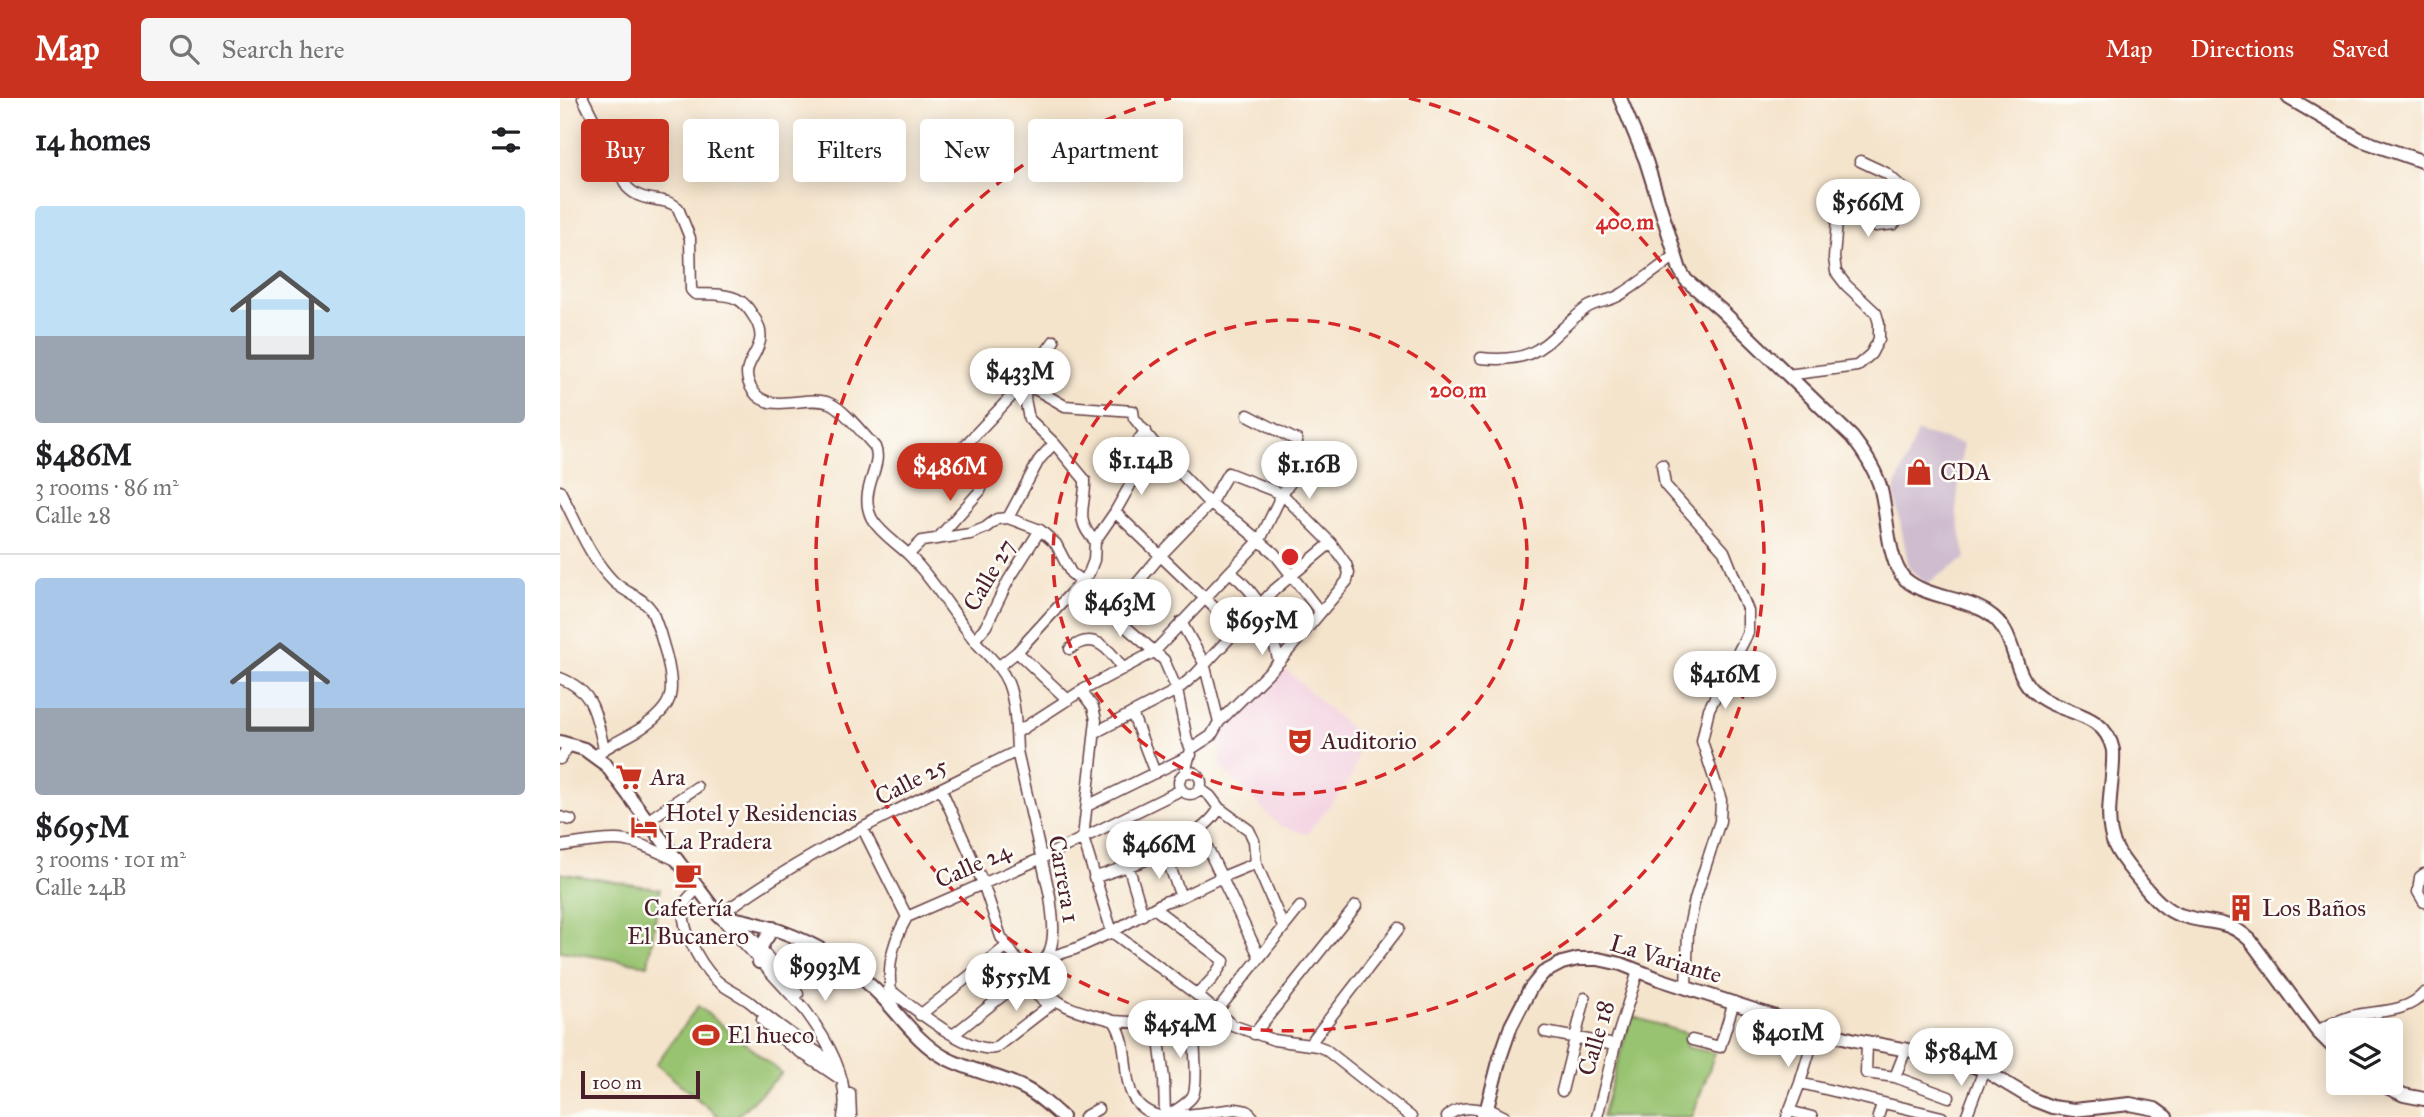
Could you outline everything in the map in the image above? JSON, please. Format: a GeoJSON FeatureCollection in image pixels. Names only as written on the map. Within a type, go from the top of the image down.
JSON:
{"type":"FeatureCollection","features":[{"type":"Feature","properties":{"kind":"main road"},"geometry":{"type":"LineString","coordinates":[[1620,98],[1646,161],[1674,257],[1686,280],[1721,310],[1852,437],[1872,466],[1884,502],[1895,562],[1903,577],[1920,588],[1978,607],[1996,618],[2008,634],[2022,676],[2034,692],[2097,723],[2108,733],[2114,765],[2110,813],[2112,837],[2122,858],[2143,886],[2175,913],[2217,921],[2241,932],[2250,940],[2326,1040]]}},
{"type":"Feature","properties":{"kind":"main road"},"geometry":{"type":"LineString","coordinates":[[2289,98],[2361,140],[2424,162]]}},
{"type":"Feature","properties":{"kind":"main road"},"geometry":{"type":"LineString","coordinates":[[565,743],[599,752],[719,916],[773,928],[808,942],[840,961],[869,984],[912,1031],[942,1055],[1023,1088],[1040,1098],[1062,1117]]}},
{"type":"Feature","properties":{"kind":"main road"},"geometry":{"type":"LineString","coordinates":[[760,955],[773,928]]}},
{"type":"Feature","properties":{"kind":"main road","name":"La Variante"},"geometry":{"type":"LineString","coordinates":[[1485,1112],[1511,1026],[1520,1005],[1543,973],[1562,963],[1578,959],[1598,959],[1621,964],[1816,1030],[1955,1059],[1984,1070],[2058,1113],[2130,1104],[2166,1117]]}},
{"type":"Feature","properties":{"kind":"main road"},"geometry":{"type":"LineString","coordinates":[[2403,1095],[2424,1099]]}},
{"type":"Feature","properties":{"kind":"street","name":"Carrera 1"},"geometry":{"type":"LineString","coordinates":[[583,98],[627,187],[634,194],[648,200],[674,204],[678,208],[687,228],[691,247],[691,290],[695,293],[736,298],[746,305],[756,320],[762,334],[760,345],[747,366],[746,374],[753,392],[760,399],[773,403],[809,400],[830,403],[875,447],[877,455],[867,493],[868,510],[874,522],[909,554],[939,589],[1009,684],[1017,751],[1042,858],[1053,920],[1053,937],[1047,958],[1039,969],[1053,1004]]}},
{"type":"Feature","properties":{"kind":"street"},"geometry":{"type":"LineString","coordinates":[[1787,375],[1857,366],[1871,354],[1879,339],[1877,313],[1846,285],[1836,272],[1834,258],[1837,221],[1845,215],[1877,226],[1894,224],[1906,205],[1905,190],[1886,173],[1860,161]]}},
{"type":"Feature","properties":{"kind":"street"},"geometry":{"type":"LineString","coordinates":[[1481,358],[1517,359],[1533,352],[1552,340],[1585,309],[1619,296],[1674,257]]}},
{"type":"Feature","properties":{"kind":"street"},"geometry":{"type":"LineString","coordinates":[[939,537],[980,491],[983,484],[971,469],[956,458],[957,454],[1024,386],[1054,341]]}},
{"type":"Feature","properties":{"kind":"street"},"geometry":{"type":"LineString","coordinates":[[1024,386],[1037,390],[1065,406],[1133,411],[1134,418],[1166,458],[1210,504],[1274,552],[1320,612]]}},
{"type":"Feature","properties":{"kind":"street"},"geometry":{"type":"LineString","coordinates":[[1024,386],[1029,419],[1054,443],[1085,480],[1081,514],[1089,534],[1095,541]]}},
{"type":"Feature","properties":{"kind":"street"},"geometry":{"type":"LineString","coordinates":[[1016,733],[1081,691],[1154,652],[1260,540],[1297,467],[1297,440],[1248,415]]}},
{"type":"Feature","properties":{"kind":"street"},"geometry":{"type":"LineString","coordinates":[[998,667],[1017,652],[1089,573],[1094,560],[1095,541],[1141,466],[1139,439],[1146,431]]}},
{"type":"Feature","properties":{"kind":"street"},"geometry":{"type":"LineString","coordinates":[[1008,518],[1040,460],[1054,443]]}},
{"type":"Feature","properties":{"kind":"street"},"geometry":{"type":"LineString","coordinates":[[1662,465],[1665,485],[1724,551],[1748,611],[1748,633],[1709,709],[1702,741],[1721,800],[1720,821],[1695,899],[1688,932],[1686,987]]}},
{"type":"Feature","properties":{"kind":"street"},"geometry":{"type":"LineString","coordinates":[[1087,806],[1155,773],[1191,752],[1211,736],[1219,722],[1279,662],[1347,581],[1349,573],[1331,543],[1282,494],[1228,473],[1210,504],[1161,555],[1112,613]]}},
{"type":"Feature","properties":{"kind":"street"},"geometry":{"type":"LineString","coordinates":[[560,491],[605,572],[652,611],[671,681],[670,698],[646,725],[599,752],[598,722],[583,691],[576,684],[560,678]]}},
{"type":"Feature","properties":{"kind":"street"},"geometry":{"type":"LineString","coordinates":[[1115,512],[1221,614],[1233,634]]}},
{"type":"Feature","properties":{"kind":"street"},"geometry":{"type":"LineString","coordinates":[[909,554],[922,541],[970,534],[998,519],[1008,518],[1040,530],[1056,544],[1071,573],[1164,660],[1177,690],[1191,752],[1185,773]]}},
{"type":"Feature","properties":{"kind":"street","name":"Calle 27"},"geometry":{"type":"LineString","coordinates":[[974,640],[986,626],[1007,581],[1040,530]]}},
{"type":"Feature","properties":{"kind":"street"},"geometry":{"type":"LineString","coordinates":[[1261,604],[1331,543]]}},
{"type":"Feature","properties":{"kind":"street"},"geometry":{"type":"LineString","coordinates":[[1230,572],[1247,585],[1261,604],[1279,662]]}},
{"type":"Feature","properties":{"kind":"street"},"geometry":{"type":"LineString","coordinates":[[1096,732],[1177,690],[1196,674],[1247,619]]}},
{"type":"Feature","properties":{"kind":"street"},"geometry":{"type":"LineString","coordinates":[[1181,622],[1204,663],[1219,722]]}},
{"type":"Feature","properties":{"kind":"street"},"geometry":{"type":"LineString","coordinates":[[1070,649],[1080,640],[1089,639],[1112,653],[1123,669]]}},
{"type":"Feature","properties":{"kind":"street"},"geometry":{"type":"LineString","coordinates":[[1017,652],[1068,700]]}},
{"type":"Feature","properties":{"kind":"street"},"geometry":{"type":"LineString","coordinates":[[1081,691],[1093,707],[1096,720],[1083,838],[1112,932],[1197,995],[1232,1025],[1286,1043],[1325,1049],[1411,1117]]}},
{"type":"Feature","properties":{"kind":"street"},"geometry":{"type":"LineString","coordinates":[[1132,713],[1155,773]]}},
{"type":"Feature","properties":{"kind":"street"},"geometry":{"type":"LineString","coordinates":[[560,759],[565,743]]}},
{"type":"Feature","properties":{"kind":"street","name":"Calle 25"},"geometry":{"type":"LineString","coordinates":[[719,916],[805,858],[1017,751]]}},
{"type":"Feature","properties":{"kind":"street"},"geometry":{"type":"LineString","coordinates":[[1191,772],[1199,777],[1200,789],[1187,793],[1181,790],[1180,777],[1191,772]]}},
{"type":"Feature","properties":{"kind":"street"},"geometry":{"type":"LineString","coordinates":[[647,821],[697,787]]}},
{"type":"Feature","properties":{"kind":"street"},"geometry":{"type":"LineString","coordinates":[[941,789],[983,883],[993,918],[1017,960],[1021,981],[1053,1004],[1114,1021],[1192,1026],[1195,1090],[1193,1096],[1166,1117]]}},
{"type":"Feature","properties":{"kind":"street"},"geometry":{"type":"LineString","coordinates":[[1200,789],[1210,796],[1219,808],[1249,830],[1254,841],[1256,863],[1283,926]]}},
{"type":"Feature","properties":{"kind":"street","name":"Calle 24"},"geometry":{"type":"LineString","coordinates":[[908,917],[1042,858],[1181,790]]}},
{"type":"Feature","properties":{"kind":"street"},"geometry":{"type":"LineString","coordinates":[[1094,878],[1164,853],[1199,830],[1217,814],[1219,808]]}},
{"type":"Feature","properties":{"kind":"street"},"geometry":{"type":"LineString","coordinates":[[560,817],[571,820]]}},
{"type":"Feature","properties":{"kind":"street"},"geometry":{"type":"LineString","coordinates":[[863,829],[908,917],[891,951],[888,970],[894,1011]]}},
{"type":"Feature","properties":{"kind":"street"},"geometry":{"type":"LineString","coordinates":[[1199,830],[1259,956]]}},
{"type":"Feature","properties":{"kind":"street"},"geometry":{"type":"LineString","coordinates":[[560,846],[625,840],[676,860]]}},
{"type":"Feature","properties":{"kind":"street"},"geometry":{"type":"LineString","coordinates":[[1164,853],[1181,897]]}},
{"type":"Feature","properties":{"kind":"street"},"geometry":{"type":"LineString","coordinates":[[1047,958],[1075,949],[1112,932],[1164,902],[1256,863]]}},
{"type":"Feature","properties":{"kind":"street"},"geometry":{"type":"LineString","coordinates":[[1128,865],[1143,915]]}},
{"type":"Feature","properties":{"kind":"street"},"geometry":{"type":"LineString","coordinates":[[2424,874],[2420,877],[2418,888],[2424,902]]}},
{"type":"Feature","properties":{"kind":"street"},"geometry":{"type":"LineString","coordinates":[[697,889],[685,903],[684,914],[691,942],[701,962],[725,988],[741,996],[791,1035],[836,1064]]}},
{"type":"Feature","properties":{"kind":"street"},"geometry":{"type":"LineString","coordinates":[[1254,1034],[1356,906]]}},
{"type":"Feature","properties":{"kind":"street"},"geometry":{"type":"LineString","coordinates":[[1217,1012],[1300,907]]}},
{"type":"Feature","properties":{"kind":"street"},"geometry":{"type":"LineString","coordinates":[[1154,908],[1224,961],[1197,995]]}},
{"type":"Feature","properties":{"kind":"street"},"geometry":{"type":"LineString","coordinates":[[719,916],[760,955],[821,1022],[838,1054],[849,1085],[851,1117]]}},
{"type":"Feature","properties":{"kind":"street"},"geometry":{"type":"LineString","coordinates":[[733,918],[806,1010],[824,1037],[842,1080],[845,1100],[843,1117]]}},
{"type":"Feature","properties":{"kind":"street"},"geometry":{"type":"LineString","coordinates":[[1309,1045],[1399,928]]}},
{"type":"Feature","properties":{"kind":"street"},"geometry":{"type":"LineString","coordinates":[[920,1015],[1007,946]]}},
{"type":"Feature","properties":{"kind":"street","name":"Calle 18"},"geometry":{"type":"LineString","coordinates":[[1597,1117],[1615,1045],[1638,971]]}},
{"type":"Feature","properties":{"kind":"street"},"geometry":{"type":"LineString","coordinates":[[953,1035],[1021,981]]}},
{"type":"Feature","properties":{"kind":"street"},"geometry":{"type":"LineString","coordinates":[[889,989],[920,1015],[953,1035],[987,1050],[995,1048],[1053,1004]]}},
{"type":"Feature","properties":{"kind":"street"},"geometry":{"type":"LineString","coordinates":[[2317,1031],[2354,1016],[2401,1008],[2411,1004],[2424,993]]}},
{"type":"Feature","properties":{"kind":"street"},"geometry":{"type":"LineString","coordinates":[[741,996],[787,1043],[842,1080]]}},
{"type":"Feature","properties":{"kind":"street"},"geometry":{"type":"LineString","coordinates":[[1562,1091],[1585,998]]}},
{"type":"Feature","properties":{"kind":"street"},"geometry":{"type":"LineString","coordinates":[[1692,1040],[1720,1047],[1734,1002]]}},
{"type":"Feature","properties":{"kind":"street"},"geometry":{"type":"LineString","coordinates":[[1114,1021],[1119,1031],[1129,1088],[1135,1101],[1146,1112],[1166,1117],[1236,1109],[1247,1111],[1253,1117]]}},
{"type":"Feature","properties":{"kind":"street"},"geometry":{"type":"LineString","coordinates":[[1157,1024],[1166,1117]]}},
{"type":"Feature","properties":{"kind":"street"},"geometry":{"type":"LineString","coordinates":[[1812,1117],[1788,1114],[1816,1030]]}},
{"type":"Feature","properties":{"kind":"street"},"geometry":{"type":"LineString","coordinates":[[1545,1032],[1615,1045]]}},
{"type":"Feature","properties":{"kind":"street"},"geometry":{"type":"LineString","coordinates":[[1867,1042],[1866,1073],[1895,1077],[1949,1097]]}},
{"type":"Feature","properties":{"kind":"street"},"geometry":{"type":"LineString","coordinates":[[1895,1077],[1906,1049]]}},
{"type":"Feature","properties":{"kind":"street"},"geometry":{"type":"LineString","coordinates":[[1966,1117],[1984,1070]]}},
{"type":"Feature","properties":{"kind":"street"},"geometry":{"type":"LineString","coordinates":[[1800,1083],[1942,1117]]}},
{"type":"Feature","properties":{"kind":"street"},"geometry":{"type":"LineString","coordinates":[[1878,1117],[1882,1104]]}},
{"type":"Feature","properties":{"kind":"street"},"geometry":{"type":"LineString","coordinates":[[1447,1117],[1460,1109],[1470,1108],[1505,1117]]}},
{"type":"Feature","properties":{"kind":"street"},"geometry":{"type":"LineString","coordinates":[[1084,1117],[1098,1109]]}},
{"type":"Feature","properties":{"kind":"shaded area"},"geometry":{"type":"Polygon","coordinates":[[[1917,432],[1963,444],[1956,511],[1966,558],[1926,584],[1909,568],[1894,491],[1917,432]]]}},
{"type":"Feature","properties":{"kind":"shaded area"},"geometry":{"type":"Polygon","coordinates":[[[1283,667],[1362,739],[1351,779],[1307,834],[1280,826],[1220,767],[1220,731],[1283,667]]]}},
{"type":"Feature","properties":{"kind":"green space"},"geometry":{"type":"Polygon","coordinates":[[[560,873],[660,889],[648,965],[560,951],[560,873]]]}},
{"type":"Feature","properties":{"kind":"green space","name":"El hueco"},"geometry":{"type":"Polygon","coordinates":[[[698,1006],[782,1073],[736,1117],[719,1117],[656,1064],[698,1006]]]}},
{"type":"Feature","properties":{"kind":"green space"},"geometry":{"type":"Polygon","coordinates":[[[1631,1016],[1689,1034],[1686,1047],[1715,1053],[1692,1117],[1602,1117],[1631,1016]]]}},
{"type":"Feature","properties":{"kind":"place","name":"CDA"},"geometry":{"type":"Point","coordinates":[1919,472]}},
{"type":"Feature","properties":{"kind":"place","name":"Auditorio"},"geometry":{"type":"Point","coordinates":[1300,741]}},
{"type":"Feature","properties":{"kind":"place","name":"Ara"},"geometry":{"type":"Point","coordinates":[629,777]}},
{"type":"Feature","properties":{"kind":"place","name":"Hotel y Residencias La Pradera"},"geometry":{"type":"Point","coordinates":[644,827]}},
{"type":"Feature","properties":{"kind":"place","name":"Cafetería El Bucanero"},"geometry":{"type":"Point","coordinates":[688,875]}},
{"type":"Feature","properties":{"kind":"place","name":"Los Baños"},"geometry":{"type":"Point","coordinates":[2241,908]}},
{"type":"Feature","properties":{"kind":"place","name":"El hueco"},"geometry":{"type":"Point","coordinates":[706,1035]}}]}
